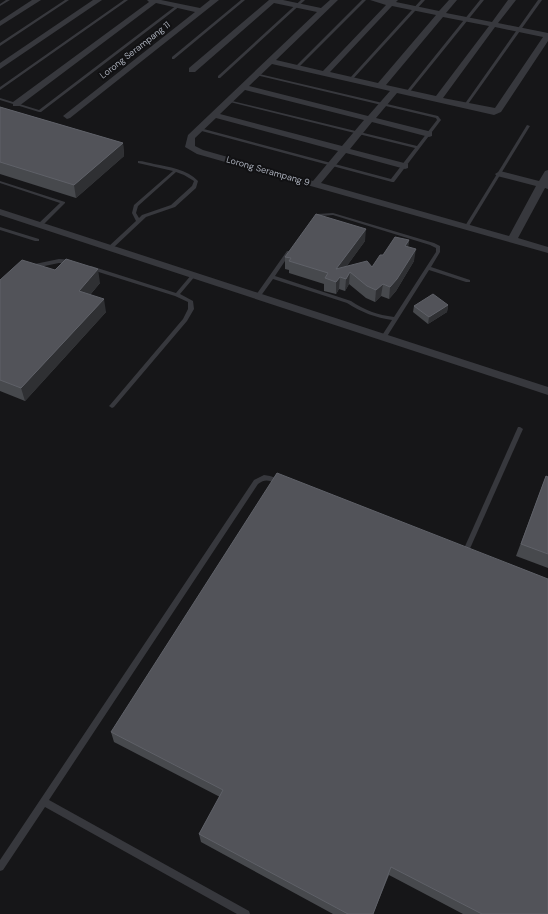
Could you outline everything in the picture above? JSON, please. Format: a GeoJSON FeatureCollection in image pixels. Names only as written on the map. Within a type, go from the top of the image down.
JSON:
{"type":"FeatureCollection","features":[{"type":"Feature","properties":{"kind":"street"},"geometry":{"type":"LineString","coordinates":[[0,24],[37,0]]}},
{"type":"Feature","properties":{"kind":"street"},"geometry":{"type":"LineString","coordinates":[[0,67],[98,0]]}},
{"type":"Feature","properties":{"kind":"street"},"geometry":{"type":"LineString","coordinates":[[16,104],[153,0],[200,11]]}},
{"type":"Feature","properties":{"kind":"street","name":"Lorong Serampang 11"},"geometry":{"type":"LineString","coordinates":[[67,116],[213,0]]}},
{"type":"Feature","properties":{"kind":"street"},"geometry":{"type":"LineString","coordinates":[[192,70],[273,0],[300,3],[323,11]]}},
{"type":"Feature","properties":{"kind":"street","name":"Lorong Serampang 9"},"geometry":{"type":"LineString","coordinates":[[334,0],[198,129],[189,141],[190,147],[548,250]]}},
{"type":"Feature","properties":{"kind":"street"},"geometry":{"type":"LineString","coordinates":[[270,61],[494,112],[498,110],[548,36],[441,14],[392,2],[374,0]]}},
{"type":"Feature","properties":{"kind":"street"},"geometry":{"type":"LineString","coordinates":[[380,86],[453,0]]}},
{"type":"Feature","properties":{"kind":"street"},"geometry":{"type":"LineString","coordinates":[[437,100],[512,0]]}},
{"type":"Feature","properties":{"kind":"street"},"geometry":{"type":"LineString","coordinates":[[325,73],[392,2]]}},
{"type":"Feature","properties":{"kind":"street"},"geometry":{"type":"LineString","coordinates":[[243,87],[429,134]]}},
{"type":"Feature","properties":{"kind":"street"},"geometry":{"type":"LineString","coordinates":[[315,184],[395,90]]}},
{"type":"Feature","properties":{"kind":"street"},"geometry":{"type":"LineString","coordinates":[[214,115],[405,166]]}},
{"type":"Feature","properties":{"kind":"street"},"geometry":{"type":"LineString","coordinates":[[500,174],[545,185]]}},
{"type":"Feature","properties":{"kind":"street"},"geometry":{"type":"LineString","coordinates":[[512,239],[545,185],[548,174]]}},
{"type":"Feature","properties":{"kind":"street"},"geometry":{"type":"LineString","coordinates":[[0,212],[548,391]]}},
{"type":"Feature","properties":{"kind":"lane"},"geometry":{"type":"LineString","coordinates":[[0,5],[8,0]]}},
{"type":"Feature","properties":{"kind":"lane"},"geometry":{"type":"LineString","coordinates":[[0,45],[67,0]]}},
{"type":"Feature","properties":{"kind":"lane"},"geometry":{"type":"LineString","coordinates":[[0,89],[126,0]]}},
{"type":"Feature","properties":{"kind":"lane"},"geometry":{"type":"LineString","coordinates":[[173,58],[243,0]]}},
{"type":"Feature","properties":{"kind":"lane"},"geometry":{"type":"LineString","coordinates":[[297,67],[364,0]]}},
{"type":"Feature","properties":{"kind":"lane"},"geometry":{"type":"LineString","coordinates":[[351,79],[423,0]]}},
{"type":"Feature","properties":{"kind":"lane"},"geometry":{"type":"LineString","coordinates":[[407,93],[482,0]]}},
{"type":"Feature","properties":{"kind":"lane"},"geometry":{"type":"LineString","coordinates":[[465,106],[540,0]]}},
{"type":"Feature","properties":{"kind":"lane"},"geometry":{"type":"LineString","coordinates":[[219,77],[300,3]]}},
{"type":"Feature","properties":{"kind":"lane"},"geometry":{"type":"LineString","coordinates":[[0,99],[40,111],[178,6]]}},
{"type":"Feature","properties":{"kind":"lane"},"geometry":{"type":"LineString","coordinates":[[198,129],[331,166],[392,181],[429,134],[439,118],[256,74]]}},
{"type":"Feature","properties":{"kind":"lane"},"geometry":{"type":"LineString","coordinates":[[228,101],[418,148]]}},
{"type":"Feature","properties":{"kind":"lane"},"geometry":{"type":"LineString","coordinates":[[467,226],[528,126]]}},
{"type":"Feature","properties":{"kind":"lane"},"geometry":{"type":"LineString","coordinates":[[110,248],[138,221],[151,213],[173,206],[194,187],[196,181],[192,176],[140,162]]}},
{"type":"Feature","properties":{"kind":"lane"},"geometry":{"type":"LineString","coordinates":[[138,221],[134,213],[136,206],[175,171]]}},
{"type":"Feature","properties":{"kind":"lane"},"geometry":{"type":"LineString","coordinates":[[0,182],[63,203],[40,225]]}},
{"type":"Feature","properties":{"kind":"lane"},"geometry":{"type":"LineString","coordinates":[[310,226],[319,215],[333,214],[438,247],[438,252],[384,337]]}},
{"type":"Feature","properties":{"kind":"lane"},"geometry":{"type":"LineString","coordinates":[[0,228],[37,240]]}},
{"type":"Feature","properties":{"kind":"lane"},"geometry":{"type":"LineString","coordinates":[[258,296],[273,277],[292,248]]}},
{"type":"Feature","properties":{"kind":"lane"},"geometry":{"type":"LineString","coordinates":[[28,268],[59,262],[79,264]]}},
{"type":"Feature","properties":{"kind":"lane"},"geometry":{"type":"LineString","coordinates":[[86,267],[177,295],[190,301],[191,309],[185,320],[112,406]]}},
{"type":"Feature","properties":{"kind":"lane"},"geometry":{"type":"LineString","coordinates":[[428,268],[468,282]]}},
{"type":"Feature","properties":{"kind":"lane"},"geometry":{"type":"LineString","coordinates":[[177,295],[194,276]]}},
{"type":"Feature","properties":{"kind":"lane"},"geometry":{"type":"LineString","coordinates":[[273,277],[350,302],[358,308],[378,316],[396,320]]}},
{"type":"Feature","properties":{"kind":"lane"},"geometry":{"type":"LineString","coordinates":[[465,553],[520,429]]}},
{"type":"Feature","properties":{"kind":"lane"},"geometry":{"type":"LineString","coordinates":[[0,867],[256,482],[261,478],[267,477],[288,485]]}},
{"type":"Feature","properties":{"kind":"lane"},"geometry":{"type":"LineString","coordinates":[[458,550],[472,556]]}},
{"type":"Feature","properties":{"kind":"lane"},"geometry":{"type":"LineString","coordinates":[[44,802],[246,914]]}},
{"type":"Feature","properties":{"kind":"building"},"geometry":{"type":"Polygon","coordinates":[[[0,107],[123,143],[74,185],[0,162],[0,107]]]}},
{"type":"Feature","properties":{"kind":"building"},"geometry":{"type":"Polygon","coordinates":[[[316,214],[366,229],[336,269],[367,261],[372,267],[380,255],[383,255],[395,237],[409,240],[405,246],[416,249],[397,279],[390,287],[383,284],[376,290],[367,286],[350,272],[346,279],[340,277],[336,282],[325,278],[328,273],[289,261],[291,258],[285,257],[316,214]]]}},
{"type":"Feature","properties":{"kind":"building"},"geometry":{"type":"Polygon","coordinates":[[[66,259],[98,269],[79,291],[104,299],[21,388],[0,380],[0,280],[22,260],[55,270],[66,259]]]}},
{"type":"Feature","properties":{"kind":"building"},"geometry":{"type":"Polygon","coordinates":[[[433,294],[448,305],[429,317],[414,306],[433,294]]]}},
{"type":"Feature","properties":{"kind":"building"},"geometry":{"type":"Polygon","coordinates":[[[277,473],[548,579],[548,914],[482,914],[391,867],[373,914],[348,914],[199,834],[223,790],[111,732],[277,473]]]}},
{"type":"Feature","properties":{"kind":"building"},"geometry":{"type":"Polygon","coordinates":[[[546,476],[548,477],[548,554],[521,544],[546,476]]]}}]}
